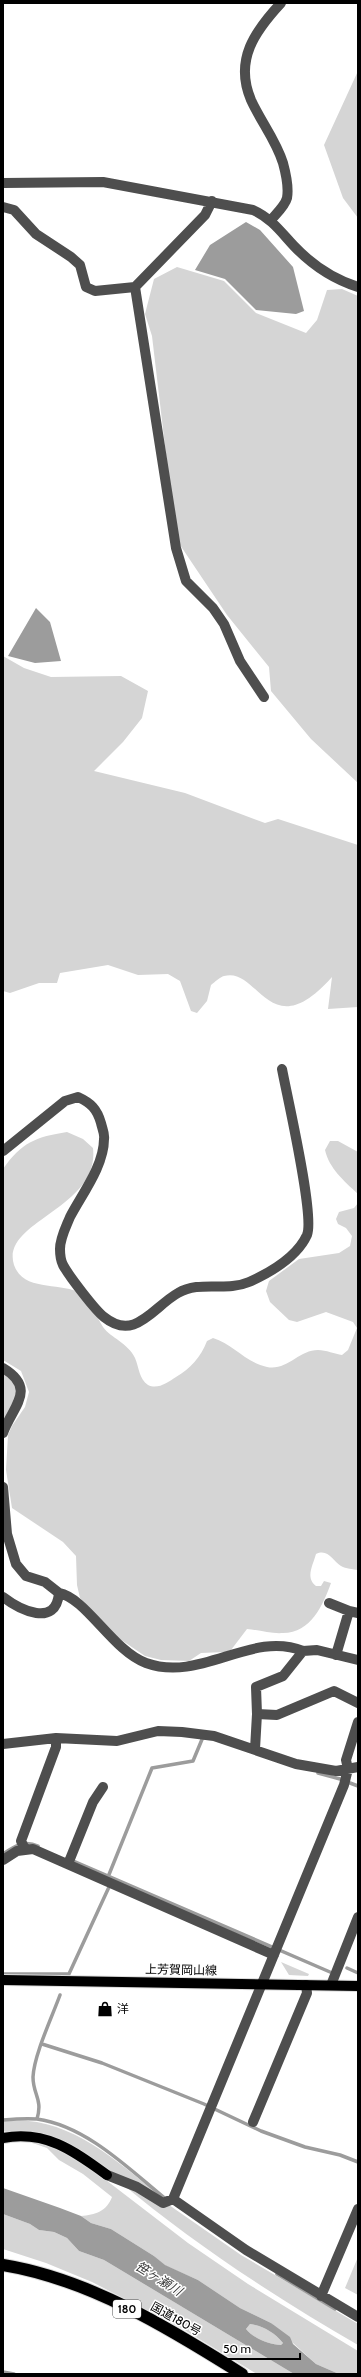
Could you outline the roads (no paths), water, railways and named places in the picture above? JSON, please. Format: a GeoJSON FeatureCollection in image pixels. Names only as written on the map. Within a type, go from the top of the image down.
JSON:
{"type":"FeatureCollection","features":[{"type":"Feature","properties":{"kind":"highway","name":"国道180号"},"geometry":{"type":"LineString","coordinates":[[3,2265],[42,2273],[90,2291],[176,2334],[242,2374]]}},
{"type":"Feature","properties":{"kind":"main road","name":"上芳賀岡山線"},"geometry":{"type":"LineString","coordinates":[[3,1980],[358,1986]]}},
{"type":"Feature","properties":{"kind":"main road"},"geometry":{"type":"LineString","coordinates":[[3,2138],[41,2137],[74,2151],[107,2175]]}},
{"type":"Feature","properties":{"kind":"street"},"geometry":{"type":"LineString","coordinates":[[271,220],[287,200],[287,177],[280,153],[251,100],[246,85],[246,66],[248,51],[260,25],[281,3]]}},
{"type":"Feature","properties":{"kind":"street"},"geometry":{"type":"LineString","coordinates":[[3,183],[103,182],[212,201],[253,210],[271,220],[310,261],[326,273],[358,287]]}},
{"type":"Feature","properties":{"kind":"street"},"geometry":{"type":"LineString","coordinates":[[3,207],[14,210],[36,234],[71,257],[80,266],[86,286],[96,292],[135,287],[205,215],[212,201]]}},
{"type":"Feature","properties":{"kind":"street"},"geometry":{"type":"LineString","coordinates":[[135,287],[176,548],[186,582],[213,608],[224,624],[240,661],[264,697]]}},
{"type":"Feature","properties":{"kind":"street"},"geometry":{"type":"LineString","coordinates":[[3,1151],[64,1101],[78,1097],[91,1103],[99,1115],[105,1138],[101,1158],[65,1228],[60,1249],[62,1264],[104,1317],[119,1325],[135,1325],[177,1293],[193,1287],[235,1286],[248,1283],[276,1267],[301,1246],[308,1233],[308,1215],[300,1161],[282,1069]]}},
{"type":"Feature","properties":{"kind":"street"},"geometry":{"type":"LineString","coordinates":[[3,1368],[15,1375],[22,1390],[19,1405],[7,1422],[3,1433]]}},
{"type":"Feature","properties":{"kind":"street"},"geometry":{"type":"LineString","coordinates":[[3,1487],[7,1534],[16,1564],[26,1576],[45,1582],[59,1593],[77,1602],[113,1641],[145,1663],[172,1669],[196,1667],[231,1655],[278,1644],[303,1651],[317,1650],[358,1660]]}},
{"type":"Feature","properties":{"kind":"street"},"geometry":{"type":"LineString","coordinates":[[3,1597],[18,1608],[38,1614],[52,1610],[58,1602],[59,1593]]}},
{"type":"Feature","properties":{"kind":"street"},"geometry":{"type":"LineString","coordinates":[[330,1602],[353,1612],[336,1655]]}},
{"type":"Feature","properties":{"kind":"street"},"geometry":{"type":"LineString","coordinates":[[255,1749],[257,1714],[256,1687],[283,1676],[303,1651]]}},
{"type":"Feature","properties":{"kind":"street"},"geometry":{"type":"LineString","coordinates":[[257,1714],[277,1715],[334,1692],[358,1703]]}},
{"type":"Feature","properties":{"kind":"street"},"geometry":{"type":"LineString","coordinates":[[169,2201],[210,2108],[344,1785],[348,1770],[346,1760],[358,1722]]}},
{"type":"Feature","properties":{"kind":"street"},"geometry":{"type":"LineString","coordinates":[[3,1744],[56,1738],[117,1741],[158,1731],[182,1732],[214,1736],[296,1764],[336,1771],[358,1767]]}},
{"type":"Feature","properties":{"kind":"street"},"geometry":{"type":"LineString","coordinates":[[3,1860],[23,1845],[56,1747],[56,1738]]}},
{"type":"Feature","properties":{"kind":"street"},"geometry":{"type":"LineString","coordinates":[[69,1861],[93,1802],[103,1787]]}},
{"type":"Feature","properties":{"kind":"street"},"geometry":{"type":"LineString","coordinates":[[23,1845],[69,1861],[275,1951]]}},
{"type":"Feature","properties":{"kind":"street"},"geometry":{"type":"LineString","coordinates":[[331,1985],[358,1917]]}},
{"type":"Feature","properties":{"kind":"street"},"geometry":{"type":"LineString","coordinates":[[253,2122],[307,1993],[306,1985]]}},
{"type":"Feature","properties":{"kind":"street"},"geometry":{"type":"LineString","coordinates":[[107,2175],[169,2201],[246,2250],[358,2317]]}},
{"type":"Feature","properties":{"kind":"street"},"geometry":{"type":"LineString","coordinates":[[321,2296],[358,2209]]}},
{"type":"Feature","properties":{"kind":"water"},"geometry":{"type":"Polygon","coordinates":[[[246,222],[260,230],[293,267],[304,311],[296,314],[256,310],[225,279],[195,270],[210,245],[246,222]]]}},
{"type":"Feature","properties":{"kind":"water"},"geometry":{"type":"Polygon","coordinates":[[[36,608],[50,622],[61,661],[35,663],[8,656],[36,608]]]}},
{"type":"Feature","properties":{"kind":"water","name":"笹ヶ瀬川"},"geometry":{"type":"Polygon","coordinates":[[[3,2188],[60,2208],[81,2216],[91,2223],[111,2229],[154,2256],[165,2265],[198,2280],[240,2308],[271,2323],[290,2337],[293,2344],[316,2364],[339,2374],[294,2374],[104,2260],[79,2251],[67,2238],[54,2232],[39,2230],[30,2224],[3,2214],[3,2188]],[[250,2324],[246,2329],[253,2335],[272,2344],[281,2345],[283,2343],[272,2333],[250,2324]]]}},
{"type":"Feature","properties":{"kind":"waterway"},"geometry":{"type":"LineString","coordinates":[[108,1877],[152,1768],[193,1761],[203,1737],[205,1738]]}},
{"type":"Feature","properties":{"kind":"waterway"},"geometry":{"type":"LineString","coordinates":[[318,1773],[340,1779]]}},
{"type":"Feature","properties":{"kind":"waterway"},"geometry":{"type":"LineString","coordinates":[[350,1783],[358,1786]]}},
{"type":"Feature","properties":{"kind":"waterway"},"geometry":{"type":"LineString","coordinates":[[3,1854],[16,1846],[24,1844],[33,1844],[38,1846]]}},
{"type":"Feature","properties":{"kind":"waterway"},"geometry":{"type":"LineString","coordinates":[[71,1860],[330,1972]]}},
{"type":"Feature","properties":{"kind":"waterway"},"geometry":{"type":"LineString","coordinates":[[68,1976],[109,1887]]}},
{"type":"Feature","properties":{"kind":"waterway"},"geometry":{"type":"LineString","coordinates":[[347,1968],[358,1973]]}},
{"type":"Feature","properties":{"kind":"waterway"},"geometry":{"type":"LineString","coordinates":[[3,1974],[68,1974]]}},
{"type":"Feature","properties":{"kind":"waterway"},"geometry":{"type":"LineString","coordinates":[[37,2119],[39,2107],[33,2083],[34,2068],[40,2047],[60,1995]]}},
{"type":"Feature","properties":{"kind":"waterway"},"geometry":{"type":"LineString","coordinates":[[42,2044],[102,2063],[204,2104],[261,2131],[305,2147],[340,2155],[358,2162]]}},
{"type":"Feature","properties":{"kind":"waterway"},"geometry":{"type":"LineString","coordinates":[[3,2120],[37,2119],[55,2123],[73,2130],[107,2151],[167,2200]]}},
{"type":"Feature","properties":{"kind":"waterway"},"geometry":{"type":"LineString","coordinates":[[277,2274],[335,2309]]}},
{"type":"Feature","properties":{"kind":"waterway"},"geometry":{"type":"LineString","coordinates":[[3,2372],[14,2374]]}},
{"type":"Feature","properties":{"kind":"place","name":"洋"},"geometry":{"type":"Point","coordinates":[105,2009]}}]}
